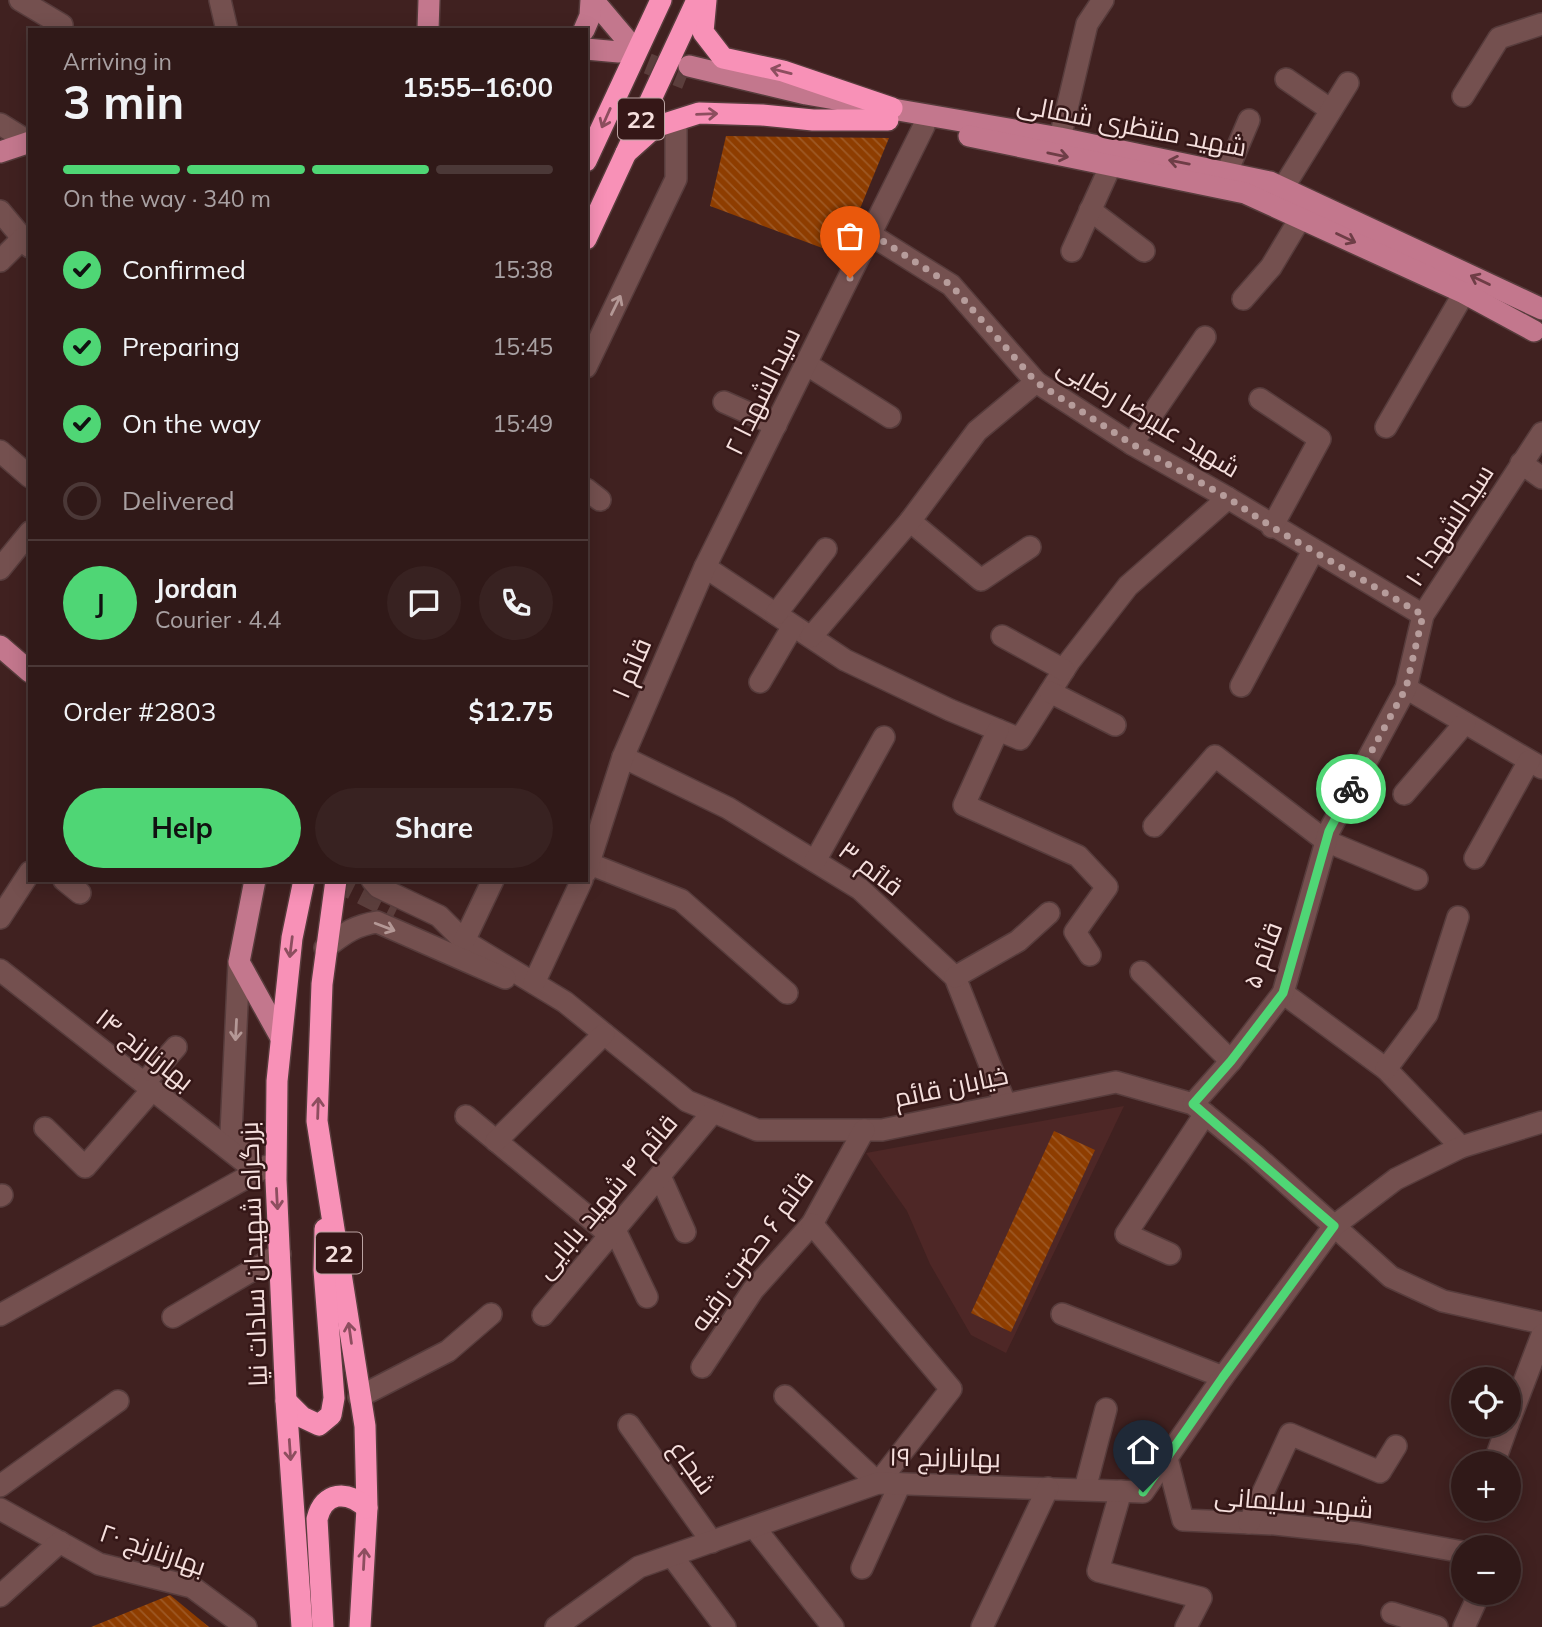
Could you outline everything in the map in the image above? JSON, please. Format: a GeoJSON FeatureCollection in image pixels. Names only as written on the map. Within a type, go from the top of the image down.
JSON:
{"type":"FeatureCollection","features":[{"type":"Feature","properties":{"kind":"highway","name":"22"},"geometry":{"type":"LineString","coordinates":[[588,157],[661,0]]}},
{"type":"Feature","properties":{"kind":"highway","name":"22"},"geometry":{"type":"LineString","coordinates":[[588,235],[696,0]]}},
{"type":"Feature","properties":{"kind":"highway"},"geometry":{"type":"LineString","coordinates":[[706,0],[703,32],[723,58],[783,71],[890,114]]}},
{"type":"Feature","properties":{"kind":"highway"},"geometry":{"type":"LineString","coordinates":[[626,153],[655,127],[699,113],[813,120],[890,114]]}},
{"type":"Feature","properties":{"kind":"highway","name":"بزرگراه شهیدان سادات نیا"},"geometry":{"type":"LineString","coordinates":[[302,1627],[286,1401],[276,1161],[277,1081],[281,1038],[292,938],[304,882]]}},
{"type":"Feature","properties":{"kind":"highway","name":"22"},"geometry":{"type":"LineString","coordinates":[[336,882],[325,948],[317,1121],[365,1426],[367,1508],[360,1627]]}},
{"type":"Feature","properties":{"kind":"highway"},"geometry":{"type":"LineString","coordinates":[[286,1401],[302,1417],[319,1425],[331,1415],[334,1398],[324,1270],[327,1173]]}},
{"type":"Feature","properties":{"kind":"highway"},"geometry":{"type":"LineString","coordinates":[[323,1627],[317,1519],[320,1506],[331,1498],[344,1495],[357,1499],[367,1508]]}},
{"type":"Feature","properties":{"kind":"main road"},"geometry":{"type":"LineString","coordinates":[[428,28],[429,0]]}},
{"type":"Feature","properties":{"kind":"main road"},"geometry":{"type":"LineString","coordinates":[[585,28],[592,0]]}},
{"type":"Feature","properties":{"kind":"main road"},"geometry":{"type":"LineString","coordinates":[[588,49],[622,46],[592,0]]}},
{"type":"Feature","properties":{"kind":"main road","name":"شهید منتظری شمالی"},"geometry":{"type":"LineString","coordinates":[[687,73],[806,105],[1060,138],[1270,182],[1540,324]]}},
{"type":"Feature","properties":{"kind":"main road","name":"شهید منتظری شمالی"},"geometry":{"type":"LineString","coordinates":[[890,114],[924,126],[1110,167],[1245,193],[1464,293],[1540,324]]}},
{"type":"Feature","properties":{"kind":"main road"},"geometry":{"type":"LineString","coordinates":[[0,152],[28,142]]}},
{"type":"Feature","properties":{"kind":"main road"},"geometry":{"type":"LineString","coordinates":[[0,646],[28,670]]}},
{"type":"Feature","properties":{"kind":"main road"},"geometry":{"type":"LineString","coordinates":[[255,882],[239,962],[281,1038]]}},
{"type":"Feature","properties":{"kind":"street"},"geometry":{"type":"LineString","coordinates":[[20,0],[62,25]]}},
{"type":"Feature","properties":{"kind":"street"},"geometry":{"type":"LineString","coordinates":[[220,0],[227,28]]}},
{"type":"Feature","properties":{"kind":"street"},"geometry":{"type":"LineString","coordinates":[[1060,138],[1087,24],[1103,0]]}},
{"type":"Feature","properties":{"kind":"street"},"geometry":{"type":"LineString","coordinates":[[1463,96],[1499,38],[1542,24]]}},
{"type":"Feature","properties":{"kind":"street"},"geometry":{"type":"LineString","coordinates":[[1286,79],[1331,110]]}},
{"type":"Feature","properties":{"kind":"street"},"geometry":{"type":"LineString","coordinates":[[1283,188],[1348,83]]}},
{"type":"Feature","properties":{"kind":"street"},"geometry":{"type":"LineString","coordinates":[[1227,172],[1249,120]]}},
{"type":"Feature","properties":{"kind":"street"},"geometry":{"type":"LineString","coordinates":[[589,356],[676,179],[676,121]]}},
{"type":"Feature","properties":{"kind":"street"},"geometry":{"type":"LineString","coordinates":[[0,124],[28,141]]}},
{"type":"Feature","properties":{"kind":"street","name":"سیدالشهدا ۲"},"geometry":{"type":"LineString","coordinates":[[705,567],[924,126]]}},
{"type":"Feature","properties":{"kind":"street"},"geometry":{"type":"LineString","coordinates":[[1072,251],[1110,167]]}},
{"type":"Feature","properties":{"kind":"street"},"geometry":{"type":"LineString","coordinates":[[1090,210],[1144,251]]}},
{"type":"Feature","properties":{"kind":"street"},"geometry":{"type":"LineString","coordinates":[[0,211],[26,243],[0,261]]}},
{"type":"Feature","properties":{"kind":"street"},"geometry":{"type":"LineString","coordinates":[[1243,299],[1271,267],[1301,217]]}},
{"type":"Feature","properties":{"kind":"street","name":"شهید علیرضا رضایی"},"geometry":{"type":"LineString","coordinates":[[872,234],[951,285],[1036,382],[1132,444],[1423,615]]}},
{"type":"Feature","properties":{"kind":"street"},"geometry":{"type":"LineString","coordinates":[[1386,427],[1464,293]]}},
{"type":"Feature","properties":{"kind":"street"},"geometry":{"type":"LineString","coordinates":[[1132,444],[1205,337]]}},
{"type":"Feature","properties":{"kind":"street"},"geometry":{"type":"LineString","coordinates":[[806,364],[890,417]]}},
{"type":"Feature","properties":{"kind":"street"},"geometry":{"type":"LineString","coordinates":[[793,625],[911,521],[978,431],[1036,382]]}},
{"type":"Feature","properties":{"kind":"street"},"geometry":{"type":"LineString","coordinates":[[1260,399],[1320,439],[1272,527]]}},
{"type":"Feature","properties":{"kind":"street"},"geometry":{"type":"LineString","coordinates":[[724,402],[776,425]]}},
{"type":"Feature","properties":{"kind":"street","name":"سیدالشهدا ۱۰"},"geometry":{"type":"LineString","coordinates":[[1326,841],[1406,688],[1423,615],[1542,433]]}},
{"type":"Feature","properties":{"kind":"street"},"geometry":{"type":"LineString","coordinates":[[0,451],[28,475]]}},
{"type":"Feature","properties":{"kind":"street"},"geometry":{"type":"LineString","coordinates":[[1521,463],[1542,478]]}},
{"type":"Feature","properties":{"kind":"street"},"geometry":{"type":"LineString","coordinates":[[705,567],[845,660],[1020,739],[1064,670],[1128,586],[1228,498]]}},
{"type":"Feature","properties":{"kind":"street"},"geometry":{"type":"LineString","coordinates":[[911,521],[981,580],[1030,547]]}},
{"type":"Feature","properties":{"kind":"street"},"geometry":{"type":"LineString","coordinates":[[0,569],[28,534]]}},
{"type":"Feature","properties":{"kind":"street"},"geometry":{"type":"LineString","coordinates":[[761,682],[793,625],[826,549]]}},
{"type":"Feature","properties":{"kind":"street"},"geometry":{"type":"LineString","coordinates":[[1241,686],[1313,551]]}},
{"type":"Feature","properties":{"kind":"street","name":"قائم ۱"},"geometry":{"type":"LineString","coordinates":[[588,866],[623,757],[705,567]]}},
{"type":"Feature","properties":{"kind":"street"},"geometry":{"type":"LineString","coordinates":[[1002,636],[1064,670]]}},
{"type":"Feature","properties":{"kind":"street"},"geometry":{"type":"LineString","coordinates":[[1406,688],[1536,765],[1475,858]]}},
{"type":"Feature","properties":{"kind":"street"},"geometry":{"type":"LineString","coordinates":[[1050,692],[1115,725]]}},
{"type":"Feature","properties":{"kind":"street"},"geometry":{"type":"LineString","coordinates":[[1404,794],[1465,723]]}},
{"type":"Feature","properties":{"kind":"street"},"geometry":{"type":"LineString","coordinates":[[998,730],[964,805],[1078,856],[1107,887],[1074,932],[1090,955]]}},
{"type":"Feature","properties":{"kind":"street"},"geometry":{"type":"LineString","coordinates":[[815,861],[884,737]]}},
{"type":"Feature","properties":{"kind":"street"},"geometry":{"type":"LineString","coordinates":[[1154,826],[1215,756],[1326,841],[1417,879]]}},
{"type":"Feature","properties":{"kind":"street","name":"قائم ۳"},"geometry":{"type":"LineString","coordinates":[[623,757],[728,808],[860,889],[955,977],[1004,1103]]}},
{"type":"Feature","properties":{"kind":"street","name":"قائم ۵"},"geometry":{"type":"LineString","coordinates":[[1170,1254],[1126,1234],[1199,1109],[1231,1061],[1283,993],[1326,841]]}},
{"type":"Feature","properties":{"kind":"street"},"geometry":{"type":"LineString","coordinates":[[588,873],[681,900],[787,993]]}},
{"type":"Feature","properties":{"kind":"street"},"geometry":{"type":"LineString","coordinates":[[0,918],[28,875]]}},
{"type":"Feature","properties":{"kind":"street"},"geometry":{"type":"LineString","coordinates":[[396,911],[464,941],[492,882]]}},
{"type":"Feature","properties":{"kind":"street","name":"قائم ۱"},"geometry":{"type":"LineString","coordinates":[[534,983],[581,882]]}},
{"type":"Feature","properties":{"kind":"street","name":"خیابان قائم"},"geometry":{"type":"LineString","coordinates":[[377,883],[439,916],[464,941],[565,1002],[687,1101],[757,1130],[882,1130],[1116,1082],[1199,1109],[1391,1277],[1443,1301],[1542,1322]]}},
{"type":"Feature","properties":{"kind":"street"},"geometry":{"type":"LineString","coordinates":[[955,977],[1018,941],[1049,913]]}},
{"type":"Feature","properties":{"kind":"street"},"geometry":{"type":"LineString","coordinates":[[1386,1069],[1427,1014],[1458,917]]}},
{"type":"Feature","properties":{"kind":"street"},"geometry":{"type":"LineString","coordinates":[[325,948],[348,930],[377,922],[508,980],[534,983]]}},
{"type":"Feature","properties":{"kind":"street"},"geometry":{"type":"LineString","coordinates":[[239,962],[231,1133],[256,1171]]}},
{"type":"Feature","properties":{"kind":"street","name":"بهارنارنج ۱۴"},"geometry":{"type":"LineString","coordinates":[[0,970],[256,1171]]}},
{"type":"Feature","properties":{"kind":"street"},"geometry":{"type":"LineString","coordinates":[[1141,972],[1231,1061]]}},
{"type":"Feature","properties":{"kind":"street"},"geometry":{"type":"LineString","coordinates":[[1283,993],[1386,1069],[1461,1147]]}},
{"type":"Feature","properties":{"kind":"street"},"geometry":{"type":"LineString","coordinates":[[496,1141],[604,1034]]}},
{"type":"Feature","properties":{"kind":"street"},"geometry":{"type":"LineString","coordinates":[[45,1128],[85,1167],[176,1047]]}},
{"type":"Feature","properties":{"kind":"street","name":"قائم ۴ شهید بابایی"},"geometry":{"type":"LineString","coordinates":[[543,1315],[713,1112]]}},
{"type":"Feature","properties":{"kind":"street"},"geometry":{"type":"LineString","coordinates":[[466,1116],[612,1233],[647,1297]]}},
{"type":"Feature","properties":{"kind":"street","name":"بهارنارنج ۱۹"},"geometry":{"type":"LineString","coordinates":[[556,1627],[639,1567],[878,1483],[1143,1492],[1334,1226],[1396,1179],[1461,1147],[1542,1122]]}},
{"type":"Feature","properties":{"kind":"street","name":"قائم ۶ حضرت رقیه"},"geometry":{"type":"LineString","coordinates":[[702,1367],[753,1290],[812,1224],[864,1130]]}},
{"type":"Feature","properties":{"kind":"street"},"geometry":{"type":"LineString","coordinates":[[0,1315],[276,1161]]}},
{"type":"Feature","properties":{"kind":"street"},"geometry":{"type":"LineString","coordinates":[[660,1176],[685,1232]]}},
{"type":"Feature","properties":{"kind":"street"},"geometry":{"type":"LineString","coordinates":[[785,1396],[878,1483],[951,1389],[812,1224]]}},
{"type":"Feature","properties":{"kind":"street"},"geometry":{"type":"LineString","coordinates":[[173,1317],[280,1254]]}},
{"type":"Feature","properties":{"kind":"street"},"geometry":{"type":"LineString","coordinates":[[359,1397],[448,1351],[491,1314]]}},
{"type":"Feature","properties":{"kind":"street"},"geometry":{"type":"LineString","coordinates":[[1062,1314],[1223,1377]]}},
{"type":"Feature","properties":{"kind":"street"},"geometry":{"type":"LineString","coordinates":[[1521,1390],[1542,1335]]}},
{"type":"Feature","properties":{"kind":"street"},"geometry":{"type":"LineString","coordinates":[[0,1486],[118,1401]]}},
{"type":"Feature","properties":{"kind":"street"},"geometry":{"type":"LineString","coordinates":[[1085,1489],[1106,1409]]}},
{"type":"Feature","properties":{"kind":"street","name":"شجاع"},"geometry":{"type":"LineString","coordinates":[[629,1425],[712,1542]]}},
{"type":"Feature","properties":{"kind":"street"},"geometry":{"type":"LineString","coordinates":[[1250,1523],[1290,1434],[1380,1472],[1396,1446]]}},
{"type":"Feature","properties":{"kind":"street","name":"شهید سلیمانی"},"geometry":{"type":"LineString","coordinates":[[1167,1458],[1183,1520],[1358,1533],[1451,1550]]}},
{"type":"Feature","properties":{"kind":"street"},"geometry":{"type":"LineString","coordinates":[[862,1568],[900,1484]]}},
{"type":"Feature","properties":{"kind":"street"},"geometry":{"type":"LineString","coordinates":[[982,1627],[1048,1488]]}},
{"type":"Feature","properties":{"kind":"street"},"geometry":{"type":"LineString","coordinates":[[1121,1491],[1098,1571],[1201,1598],[1188,1626]]}},
{"type":"Feature","properties":{"kind":"street","name":"بهارنارنج ۲۰"},"geometry":{"type":"LineString","coordinates":[[0,1509],[99,1564],[192,1587],[246,1627]]}},
{"type":"Feature","properties":{"kind":"street"},"geometry":{"type":"LineString","coordinates":[[754,1527],[833,1627]]}},
{"type":"Feature","properties":{"kind":"street"},"geometry":{"type":"LineString","coordinates":[[0,1596],[61,1542]]}},
{"type":"Feature","properties":{"kind":"street"},"geometry":{"type":"LineString","coordinates":[[672,1556],[724,1627]]}},
{"type":"Feature","properties":{"kind":"street"},"geometry":{"type":"LineString","coordinates":[[1464,1627],[1474,1605]]}},
{"type":"Feature","properties":{"kind":"street"},"geometry":{"type":"LineString","coordinates":[[1392,1613],[1437,1627]]}},
{"type":"Feature","properties":{"kind":"shaded area"},"geometry":{"type":"Polygon","coordinates":[[[1124,1106],[1006,1353],[971,1335],[930,1264],[907,1211],[866,1153],[1124,1106]]]}},
{"type":"Feature","properties":{"kind":"building"},"geometry":{"type":"Polygon","coordinates":[[[726,136],[889,138],[841,255],[710,206],[726,136]]]}},
{"type":"Feature","properties":{"kind":"building"},"geometry":{"type":"Polygon","coordinates":[[[1054,1131],[1095,1150],[1011,1332],[971,1313],[1054,1131]]]}},
{"type":"Feature","properties":{"kind":"building"},"geometry":{"type":"Polygon","coordinates":[[[170,1595],[209,1627],[91,1627],[170,1595]]]}},
{"type":"Feature","properties":{"kind":"tunnel"},"geometry":{"type":"LineString","coordinates":[[619,52],[686,79]]}},
{"type":"Feature","properties":{"kind":"tunnel"},"geometry":{"type":"LineString","coordinates":[[338,882],[396,911]]}},
{"type":"Feature","properties":{"kind":"way so far"},"geometry":{"type":"LineString","coordinates":[[850,278],[872,234],[951,285],[1036,382],[1132,444],[1423,615],[1406,688],[1351,789]]}},
{"type":"Feature","properties":{"kind":"route"},"geometry":{"type":"LineString","coordinates":[[1143,1492],[1334,1226],[1193,1104],[1231,1061],[1283,993],[1329,831],[1351,789]]}}]}
